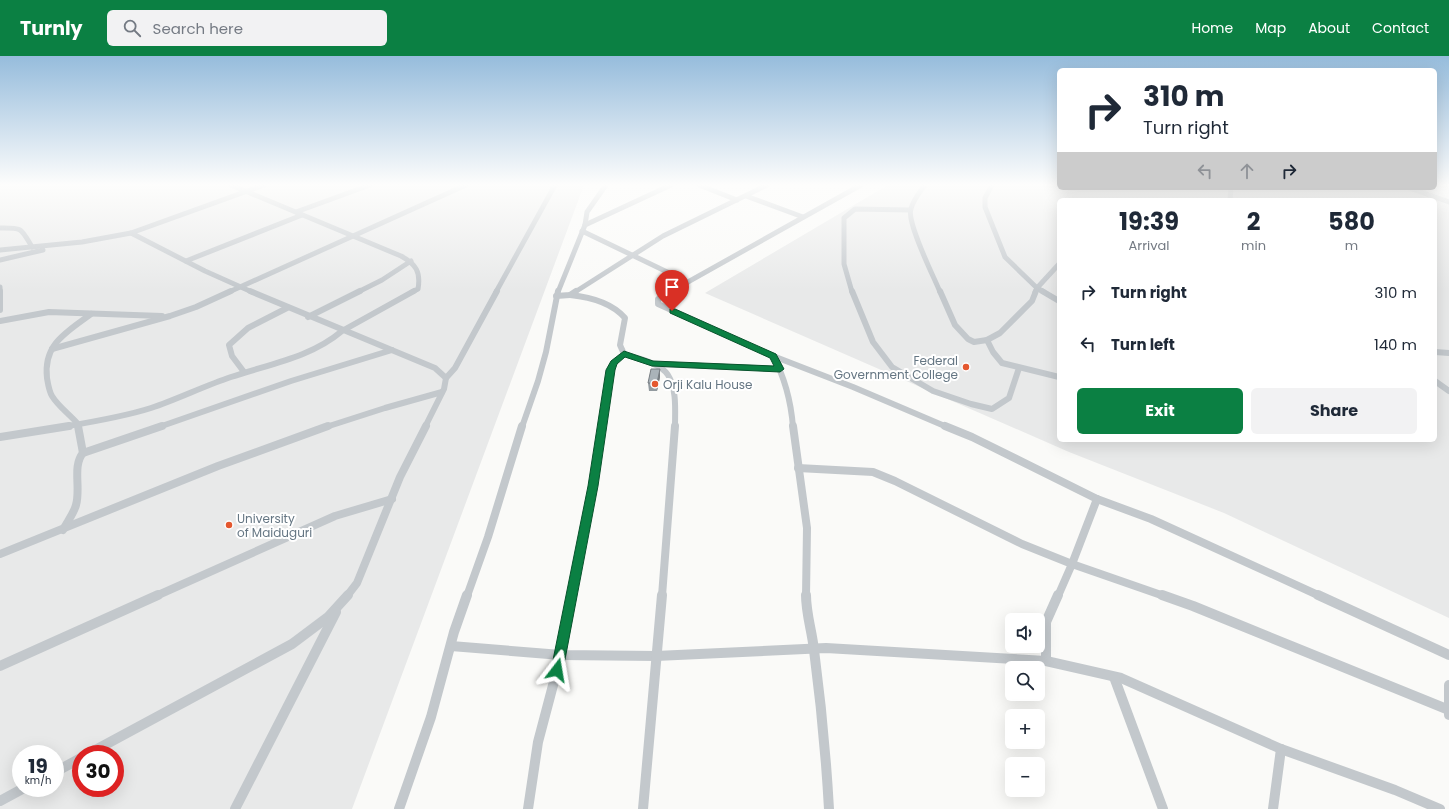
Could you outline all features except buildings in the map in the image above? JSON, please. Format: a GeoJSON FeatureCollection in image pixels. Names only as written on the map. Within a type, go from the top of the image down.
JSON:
{"type":"FeatureCollection","features":[{"type":"Feature","properties":{"kind":"street"},"geometry":{"type":"LineString","coordinates":[[0,250],[106,239],[130,233],[166,220]]}},
{"type":"Feature","properties":{"kind":"street"},"geometry":{"type":"LineString","coordinates":[[186,261],[289,220]]}},
{"type":"Feature","properties":{"kind":"street"},"geometry":{"type":"LineString","coordinates":[[0,438],[107,419],[168,402],[244,372],[291,358],[320,347],[342,331],[418,289],[421,280],[418,268],[411,261],[395,252],[315,220]]}},
{"type":"Feature","properties":{"kind":"street"},"geometry":{"type":"LineString","coordinates":[[52,349],[170,316],[196,307],[389,220]]}},
{"type":"Feature","properties":{"kind":"street"},"geometry":{"type":"LineString","coordinates":[[105,745],[300,641],[338,608],[348,597],[357,583],[400,477],[442,392],[446,383],[446,378],[455,368],[536,220]]}},
{"type":"Feature","properties":{"kind":"street"},"geometry":{"type":"LineString","coordinates":[[400,809],[431,717],[451,646],[538,381],[546,352],[556,296],[585,225],[585,220]]}},
{"type":"Feature","properties":{"kind":"street"},"geometry":{"type":"LineString","coordinates":[[585,225],[595,220]]}},
{"type":"Feature","properties":{"kind":"street"},"geometry":{"type":"LineString","coordinates":[[570,295],[630,255],[663,236],[696,220]]}},
{"type":"Feature","properties":{"kind":"street"},"geometry":{"type":"LineString","coordinates":[[797,220],[658,299],[658,304],[773,356],[853,387],[972,437],[1096,499],[1151,519],[1449,656]]}},
{"type":"Feature","properties":{"kind":"street"},"geometry":{"type":"LineString","coordinates":[[844,220],[844,264],[855,300],[873,342],[892,367],[933,391],[971,404],[992,409],[1009,398],[1018,368]]}},
{"type":"Feature","properties":{"kind":"street"},"geometry":{"type":"LineString","coordinates":[[912,220],[916,238],[955,325],[965,336],[974,342],[987,340],[1000,333],[1032,300],[1037,288],[1057,266]]}},
{"type":"Feature","properties":{"kind":"street"},"geometry":{"type":"LineString","coordinates":[[989,220],[1005,257],[1037,288],[1057,299]]}},
{"type":"Feature","properties":{"kind":"street"},"geometry":{"type":"LineString","coordinates":[[0,228],[18,228],[22,230],[32,247]]}},
{"type":"Feature","properties":{"kind":"street"},"geometry":{"type":"LineString","coordinates":[[582,231],[688,282]]}},
{"type":"Feature","properties":{"kind":"street"},"geometry":{"type":"LineString","coordinates":[[130,233],[167,253],[287,308],[435,368],[446,378]]}},
{"type":"Feature","properties":{"kind":"street"},"geometry":{"type":"LineString","coordinates":[[0,260],[69,244]]}},
{"type":"Feature","properties":{"kind":"street"},"geometry":{"type":"LineString","coordinates":[[308,317],[382,280],[411,261]]}},
{"type":"Feature","properties":{"kind":"street"},"geometry":{"type":"LineString","coordinates":[[0,287],[0,310]]}},
{"type":"Feature","properties":{"kind":"street"},"geometry":{"type":"LineString","coordinates":[[556,296],[570,295],[586,297],[617,309],[624,318],[620,345],[624,354],[652,363],[780,369]]}},
{"type":"Feature","properties":{"kind":"street"},"geometry":{"type":"LineString","coordinates":[[244,372],[232,356],[229,345],[235,336],[287,308]]}},
{"type":"Feature","properties":{"kind":"street"},"geometry":{"type":"LineString","coordinates":[[0,321],[37,313],[170,316]]}},
{"type":"Feature","properties":{"kind":"street"},"geometry":{"type":"LineString","coordinates":[[83,453],[78,423],[52,396],[48,386],[48,356],[60,338],[91,314]]}},
{"type":"Feature","properties":{"kind":"street"},"geometry":{"type":"LineString","coordinates":[[987,340],[993,352],[1002,363],[1057,377]]}},
{"type":"Feature","properties":{"kind":"street"},"geometry":{"type":"LineString","coordinates":[[63,530],[76,506],[78,496],[78,459],[83,453],[290,381],[392,350]]}},
{"type":"Feature","properties":{"kind":"street"},"geometry":{"type":"LineString","coordinates":[[1437,352],[1449,352]]}},
{"type":"Feature","properties":{"kind":"street"},"geometry":{"type":"LineString","coordinates":[[528,809],[538,742],[561,655],[593,486],[611,370],[613,363],[624,354]]}},
{"type":"Feature","properties":{"kind":"street"},"geometry":{"type":"LineString","coordinates":[[773,356],[780,369],[791,406],[807,528],[806,610],[814,648],[826,760],[829,809]]}},
{"type":"Feature","properties":{"kind":"street"},"geometry":{"type":"LineString","coordinates":[[643,809],[671,488],[674,419],[674,390],[668,374],[652,363]]}},
{"type":"Feature","properties":{"kind":"street"},"geometry":{"type":"LineString","coordinates":[[1437,382],[1449,391]]}},
{"type":"Feature","properties":{"kind":"street"},"geometry":{"type":"LineString","coordinates":[[0,554],[252,453],[361,414],[442,392]]}},
{"type":"Feature","properties":{"kind":"street"},"geometry":{"type":"LineString","coordinates":[[798,468],[873,472],[895,481],[1022,544],[1072,564],[1193,606],[1449,710]]}},
{"type":"Feature","properties":{"kind":"street"},"geometry":{"type":"LineString","coordinates":[[0,666],[335,516],[392,499]]}},
{"type":"Feature","properties":{"kind":"street"},"geometry":{"type":"LineString","coordinates":[[1046,661],[1046,622],[1072,564],[1096,499]]}},
{"type":"Feature","properties":{"kind":"street"},"geometry":{"type":"LineString","coordinates":[[235,809],[338,608]]}},
{"type":"Feature","properties":{"kind":"street"},"geometry":{"type":"LineString","coordinates":[[451,646],[561,655],[656,656],[826,648],[1046,661],[1121,678],[1281,749],[1395,790],[1440,809]]}},
{"type":"Feature","properties":{"kind":"street"},"geometry":{"type":"LineString","coordinates":[[1114,677],[1163,809]]}},
{"type":"Feature","properties":{"kind":"street"},"geometry":{"type":"LineString","coordinates":[[1449,685],[1449,715]]}},
{"type":"Feature","properties":{"kind":"street"},"geometry":{"type":"LineString","coordinates":[[1273,809],[1281,749]]}},
{"type":"Feature","properties":{"kind":"street"},"geometry":{"type":"LineString","coordinates":[[0,801],[12,794]]}},
{"type":"Feature","properties":{"kind":"shaded area","name":"University of Maiduguri"},"geometry":{"type":"Polygon","coordinates":[[[0,220],[571,220],[352,809],[0,809],[0,220]]]}},
{"type":"Feature","properties":{"kind":"shaded area","name":"Federal Government College"},"geometry":{"type":"Polygon","coordinates":[[[828,220],[1057,220],[1057,442],[1437,442],[1437,220],[1449,220],[1449,618],[1224,513],[1069,452],[705,293],[828,220]]]}},
{"type":"Feature","properties":{"kind":"place","name":"Federal Government College"},"geometry":{"type":"Point","coordinates":[966,367]}},
{"type":"Feature","properties":{"kind":"place","name":"Orji Kalu House"},"geometry":{"type":"Point","coordinates":[655,384]}},
{"type":"Feature","properties":{"kind":"place","name":"University of Maiduguri"},"geometry":{"type":"Point","coordinates":[229,525]}},
{"type":"Feature","properties":{"kind":"route"},"geometry":{"type":"LineString","coordinates":[[557,670],[593,486],[613,363],[624,354],[652,363],[780,369],[773,356],[672,311]]}}]}
